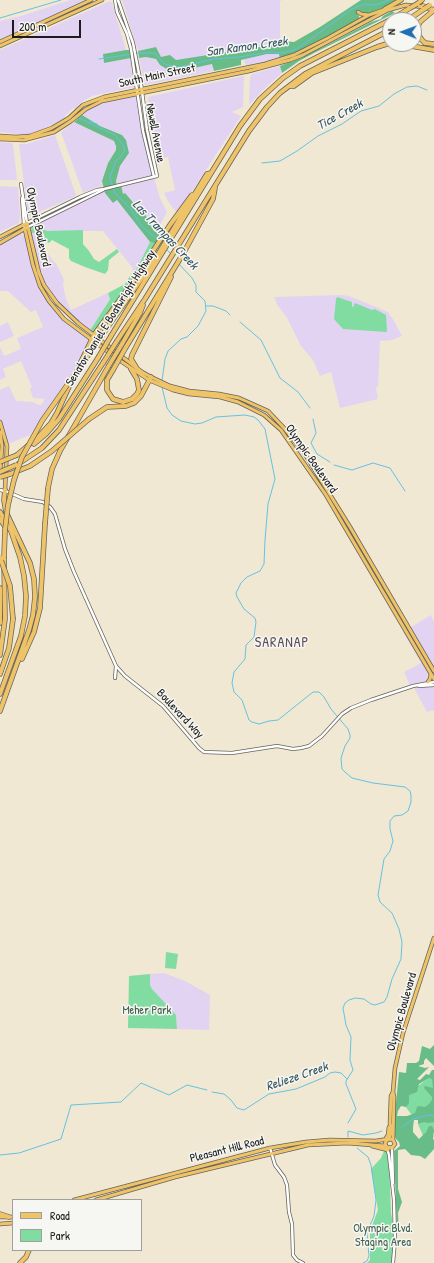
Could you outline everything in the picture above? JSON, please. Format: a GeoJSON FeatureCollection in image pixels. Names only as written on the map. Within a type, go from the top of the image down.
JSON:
{"type":"FeatureCollection","features":[{"type":"Feature","properties":{"kind":"highway"},"geometry":{"type":"LineString","coordinates":[[387,9],[401,0]]}},
{"type":"Feature","properties":{"kind":"highway","name":"Senator Daniel E Boatwright Highway"},"geometry":{"type":"LineString","coordinates":[[403,12],[422,0]]}},
{"type":"Feature","properties":{"kind":"highway"},"geometry":{"type":"LineString","coordinates":[[434,2],[433,8],[418,25],[418,32],[423,42],[434,44]]}},
{"type":"Feature","properties":{"kind":"highway"},"geometry":{"type":"LineString","coordinates":[[418,12],[423,8],[433,8]]}},
{"type":"Feature","properties":{"kind":"highway","name":"Senator Daniel E Boatwright Highway"},"geometry":{"type":"LineString","coordinates":[[0,462],[17,455],[35,444],[53,427],[98,358],[176,229],[185,211],[217,164],[249,112],[268,91],[295,69],[382,24]]}},
{"type":"Feature","properties":{"kind":"highway"},"geometry":{"type":"LineString","coordinates":[[288,87],[312,69],[382,34]]}},
{"type":"Feature","properties":{"kind":"highway"},"geometry":{"type":"LineString","coordinates":[[288,87],[294,86],[319,70],[382,46]]}},
{"type":"Feature","properties":{"kind":"highway"},"geometry":{"type":"LineString","coordinates":[[422,48],[434,50]]}},
{"type":"Feature","properties":{"kind":"highway","name":"Senator Daniel E Boatwright Highway"},"geometry":{"type":"LineString","coordinates":[[0,473],[38,451],[60,430],[145,299],[249,131],[267,107],[288,87]]}},
{"type":"Feature","properties":{"kind":"highway"},"geometry":{"type":"LineString","coordinates":[[17,455],[36,439],[54,418],[93,337],[130,286],[164,234],[185,211],[192,195],[195,194],[207,174],[211,173]]}},
{"type":"Feature","properties":{"kind":"highway"},"geometry":{"type":"LineString","coordinates":[[172,273],[132,355],[131,359],[138,379],[139,390],[132,399],[123,402],[113,399],[107,390],[107,380],[192,238],[213,199],[215,186]]}},
{"type":"Feature","properties":{"kind":"highway"},"geometry":{"type":"LineString","coordinates":[[0,655],[5,619],[2,558],[5,530],[8,505],[14,480],[22,457],[42,421],[158,257]]}},
{"type":"Feature","properties":{"kind":"highway"},"geometry":{"type":"LineString","coordinates":[[17,666],[32,636],[40,608],[48,488],[52,469],[62,446],[140,313],[145,299]]}},
{"type":"Feature","properties":{"kind":"highway"},"geometry":{"type":"LineString","coordinates":[[0,477],[30,466],[52,451],[89,419],[107,407],[126,406],[134,402],[140,396],[150,379]]}},
{"type":"Feature","properties":{"kind":"highway"},"geometry":{"type":"LineString","coordinates":[[0,711],[31,625],[35,606],[33,576],[29,561],[6,512],[2,490]]}},
{"type":"Feature","properties":{"kind":"highway"},"geometry":{"type":"LineString","coordinates":[[0,512],[10,529],[22,567],[26,606],[22,631],[0,694]]}},
{"type":"Feature","properties":{"kind":"highway"},"geometry":{"type":"LineString","coordinates":[[0,519],[10,534],[16,548]]}},
{"type":"Feature","properties":{"kind":"highway"},"geometry":{"type":"LineString","coordinates":[[0,674],[9,648],[13,619],[10,586],[2,558]]}},
{"type":"Feature","properties":{"kind":"highway"},"geometry":{"type":"LineString","coordinates":[[0,588],[0,623]]}},
{"type":"Feature","properties":{"kind":"highway"},"geometry":{"type":"LineString","coordinates":[[0,1214],[11,1217]]}},
{"type":"Feature","properties":{"kind":"highway"},"geometry":{"type":"LineString","coordinates":[[20,1263],[26,1257],[29,1251]]}},
{"type":"Feature","properties":{"kind":"main road"},"geometry":{"type":"LineString","coordinates":[[0,42],[91,0]]}},
{"type":"Feature","properties":{"kind":"main road"},"geometry":{"type":"LineString","coordinates":[[0,46],[102,0]]}},
{"type":"Feature","properties":{"kind":"main road","name":"South Main Street"},"geometry":{"type":"LineString","coordinates":[[0,139],[29,140],[54,132],[81,110],[102,101],[265,64],[294,55],[369,16],[387,9],[406,5],[423,8]]}},
{"type":"Feature","properties":{"kind":"main road","name":"South Main Street"},"geometry":{"type":"LineString","coordinates":[[140,92],[256,69],[303,56],[387,9]]}},
{"type":"Feature","properties":{"kind":"main road"},"geometry":{"type":"LineString","coordinates":[[358,12],[369,16]]}},
{"type":"Feature","properties":{"kind":"main road","name":"South Main Street"},"geometry":{"type":"LineString","coordinates":[[0,136],[30,136],[56,127],[70,120]]}},
{"type":"Feature","properties":{"kind":"main road"},"geometry":{"type":"LineString","coordinates":[[0,237],[26,226]]}},
{"type":"Feature","properties":{"kind":"main road"},"geometry":{"type":"LineString","coordinates":[[6,240],[26,226]]}},
{"type":"Feature","properties":{"kind":"main road","name":"Olympic Boulevard"},"geometry":{"type":"LineString","coordinates":[[26,226],[26,238],[34,269],[43,292],[63,317],[93,337],[155,384],[170,387],[190,394],[220,397],[243,404],[264,415],[282,430],[326,495],[432,672],[434,680]]}},
{"type":"Feature","properties":{"kind":"main road","name":"Olympic Boulevard"},"geometry":{"type":"LineString","coordinates":[[26,226],[37,268],[47,291],[63,310],[93,337]]}},
{"type":"Feature","properties":{"kind":"main road"},"geometry":{"type":"LineString","coordinates":[[0,242],[19,234],[24,235],[26,238]]}},
{"type":"Feature","properties":{"kind":"main road","name":"Olympic Boulevard"},"geometry":{"type":"LineString","coordinates":[[150,379],[156,379],[170,387]]}},
{"type":"Feature","properties":{"kind":"main road"},"geometry":{"type":"LineString","coordinates":[[0,422],[7,446],[2,490]]}},
{"type":"Feature","properties":{"kind":"main road"},"geometry":{"type":"LineString","coordinates":[[0,432],[2,446],[0,473]]}},
{"type":"Feature","properties":{"kind":"main road"},"geometry":{"type":"LineString","coordinates":[[428,682],[432,672]]}},
{"type":"Feature","properties":{"kind":"main road","name":"Olympic Boulevard"},"geometry":{"type":"LineString","coordinates":[[392,1148],[394,1144],[393,1092],[395,1068],[402,1033],[434,938]]}},
{"type":"Feature","properties":{"kind":"main road","name":"Olympic Boulevard"},"geometry":{"type":"LineString","coordinates":[[387,1139],[390,1123],[391,1096],[393,1092]]}},
{"type":"Feature","properties":{"kind":"main road","name":"Pleasant Hill Road"},"geometry":{"type":"LineString","coordinates":[[78,1199],[270,1148],[306,1142],[345,1139],[376,1141],[387,1139]]}},
{"type":"Feature","properties":{"kind":"main road"},"geometry":{"type":"LineString","coordinates":[[392,1148],[387,1147],[385,1142],[387,1139],[393,1140]]}},
{"type":"Feature","properties":{"kind":"main road","name":"Pleasant Hill Road"},"geometry":{"type":"LineString","coordinates":[[99,1199],[175,1177],[308,1145],[348,1143],[387,1147]]}},
{"type":"Feature","properties":{"kind":"main road"},"geometry":{"type":"LineString","coordinates":[[0,1217],[11,1217]]}},
{"type":"Feature","properties":{"kind":"main road"},"geometry":{"type":"LineString","coordinates":[[0,1224],[12,1223]]}},
{"type":"Feature","properties":{"kind":"street","name":"Newell Avenue"},"geometry":{"type":"LineString","coordinates":[[115,0],[117,12],[133,50]]}},
{"type":"Feature","properties":{"kind":"street","name":"Newell Avenue"},"geometry":{"type":"LineString","coordinates":[[26,226],[83,196],[98,190],[156,177],[134,59],[132,37],[118,0]]}},
{"type":"Feature","properties":{"kind":"street","name":"Olympic Boulevard"},"geometry":{"type":"LineString","coordinates":[[26,226],[21,184],[26,226]]}},
{"type":"Feature","properties":{"kind":"street","name":"Boulevard Way"},"geometry":{"type":"LineString","coordinates":[[2,490],[24,499],[48,504],[52,510],[70,563],[116,666],[124,675],[163,706],[198,748],[204,752],[232,753],[277,746],[301,748],[317,741],[342,714],[351,708],[434,680]]}},
{"type":"Feature","properties":{"kind":"street"},"geometry":{"type":"LineString","coordinates":[[114,678],[116,666]]}},
{"type":"Feature","properties":{"kind":"street","name":"Boulevard Way"},"geometry":{"type":"LineString","coordinates":[[417,685],[434,685]]}},
{"type":"Feature","properties":{"kind":"street","name":"Olympic Boulevard"},"geometry":{"type":"LineString","coordinates":[[387,1147],[393,1183],[395,1235],[393,1263]]}},
{"type":"Feature","properties":{"kind":"street"},"geometry":{"type":"LineString","coordinates":[[270,1148],[275,1165],[287,1183],[289,1212],[292,1224],[293,1255],[297,1260],[303,1263]]}},
{"type":"Feature","properties":{"kind":"street","name":"Olympic Boulevard"},"geometry":{"type":"LineString","coordinates":[[392,1148],[393,1183]]}},
{"type":"Feature","properties":{"kind":"shaded area"},"geometry":{"type":"Polygon","coordinates":[[[70,0],[93,0],[94,2],[53,18],[0,42],[0,21],[21,16],[70,0]]]}},
{"type":"Feature","properties":{"kind":"shaded area"},"geometry":{"type":"Polygon","coordinates":[[[122,0],[282,0],[280,1],[280,41],[278,44],[176,61],[161,57],[156,47],[138,51],[122,0]]]}},
{"type":"Feature","properties":{"kind":"shaded area"},"geometry":{"type":"Polygon","coordinates":[[[110,1],[112,3],[126,50],[103,54],[104,63],[131,58],[134,87],[92,96],[80,103],[76,109],[73,108],[65,116],[65,118],[41,130],[25,135],[0,132],[0,50],[110,1]]]}},
{"type":"Feature","properties":{"kind":"shaded area"},"geometry":{"type":"Polygon","coordinates":[[[267,54],[280,54],[280,59],[265,64],[245,64],[244,59],[267,54]]]}},
{"type":"Feature","properties":{"kind":"shaded area"},"geometry":{"type":"Polygon","coordinates":[[[146,57],[156,59],[160,65],[178,69],[212,64],[214,71],[145,85],[139,58],[146,57]]]}},
{"type":"Feature","properties":{"kind":"shaded area"},"geometry":{"type":"Polygon","coordinates":[[[280,66],[282,73],[249,105],[250,77],[252,74],[280,66]]]}},
{"type":"Feature","properties":{"kind":"shaded area"},"geometry":{"type":"Polygon","coordinates":[[[243,76],[243,107],[232,112],[241,116],[177,213],[169,203],[164,193],[175,190],[168,157],[157,159],[148,97],[243,76]]]}},
{"type":"Feature","properties":{"kind":"shaded area"},"geometry":{"type":"Polygon","coordinates":[[[139,94],[142,126],[155,181],[160,198],[167,212],[157,231],[150,225],[146,217],[130,198],[123,194],[116,181],[120,166],[129,153],[122,135],[100,126],[79,114],[98,103],[139,94]]]}},
{"type":"Feature","properties":{"kind":"shaded area"},"geometry":{"type":"Polygon","coordinates":[[[74,122],[114,141],[116,146],[116,150],[108,163],[102,181],[103,186],[83,193],[61,132],[74,122]]]}},
{"type":"Feature","properties":{"kind":"shaded area"},"geometry":{"type":"Polygon","coordinates":[[[55,135],[76,195],[30,216],[27,207],[19,144],[27,144],[55,135]]]}},
{"type":"Feature","properties":{"kind":"shaded area"},"geometry":{"type":"Polygon","coordinates":[[[0,142],[13,144],[17,180],[0,180],[0,142]]]}},
{"type":"Feature","properties":{"kind":"shaded area"},"geometry":{"type":"Polygon","coordinates":[[[0,186],[18,187],[20,214],[19,223],[0,232],[0,186]]]}},
{"type":"Feature","properties":{"kind":"shaded area"},"geometry":{"type":"Polygon","coordinates":[[[104,189],[113,203],[117,200],[127,211],[150,242],[136,270],[133,271],[132,267],[103,231],[47,231],[41,226],[40,221],[104,189]]]}},
{"type":"Feature","properties":{"kind":"shaded area"},"geometry":{"type":"Polygon","coordinates":[[[40,231],[44,234],[46,252],[57,265],[64,280],[63,285],[66,299],[71,310],[108,293],[110,298],[89,332],[63,310],[44,285],[29,234],[40,231]]]}},
{"type":"Feature","properties":{"kind":"shaded area"},"geometry":{"type":"Polygon","coordinates":[[[19,234],[24,235],[27,238],[40,286],[58,312],[90,338],[75,368],[30,435],[10,443],[6,443],[0,422],[0,390],[9,386],[16,401],[33,402],[41,405],[45,399],[33,398],[30,389],[32,387],[21,361],[3,369],[6,377],[0,380],[0,347],[4,356],[21,349],[17,338],[43,327],[36,310],[31,312],[8,291],[0,291],[0,243],[19,234]]]}},
{"type":"Feature","properties":{"kind":"shaded area"},"geometry":{"type":"Polygon","coordinates":[[[349,296],[388,312],[402,336],[392,340],[380,341],[378,386],[376,388],[378,399],[340,408],[331,372],[320,376],[313,360],[301,346],[286,316],[278,306],[274,297],[349,296]]]}},
{"type":"Feature","properties":{"kind":"shaded area"},"geometry":{"type":"Polygon","coordinates":[[[8,322],[14,336],[0,342],[0,326],[8,322]]]}},
{"type":"Feature","properties":{"kind":"shaded area"},"geometry":{"type":"Polygon","coordinates":[[[431,615],[434,622],[434,710],[427,712],[414,688],[411,688],[404,672],[421,663],[403,632],[431,615]]]}},
{"type":"Feature","properties":{"kind":"shaded area"},"geometry":{"type":"Polygon","coordinates":[[[164,973],[185,981],[210,995],[209,1030],[177,1029],[176,1015],[161,1000],[150,985],[150,974],[164,973]]]}},
{"type":"Feature","properties":{"kind":"green space"},"geometry":{"type":"Polygon","coordinates":[[[361,0],[401,0],[369,15],[358,13],[360,20],[310,48],[280,59],[279,54],[267,54],[241,60],[241,65],[214,71],[212,64],[180,71],[178,69],[170,71],[160,65],[156,59],[146,57],[139,58],[138,51],[156,47],[161,57],[170,55],[176,60],[278,44],[280,41],[294,42],[361,0]]]}},
{"type":"Feature","properties":{"kind":"green space"},"geometry":{"type":"Polygon","coordinates":[[[382,18],[382,19],[299,61],[282,73],[280,66],[329,44],[371,22],[382,18]]]}},
{"type":"Feature","properties":{"kind":"green space"},"geometry":{"type":"Polygon","coordinates":[[[129,50],[131,58],[104,63],[103,54],[129,50]]]}},
{"type":"Feature","properties":{"kind":"green space"},"geometry":{"type":"Polygon","coordinates":[[[82,115],[100,126],[122,135],[126,140],[129,153],[120,166],[116,181],[117,186],[121,185],[123,194],[125,193],[138,208],[142,207],[150,225],[157,231],[164,234],[157,244],[150,242],[117,200],[113,203],[105,193],[102,181],[108,163],[116,150],[116,146],[114,141],[74,122],[82,115]]]}},
{"type":"Feature","properties":{"kind":"green space"},"geometry":{"type":"Polygon","coordinates":[[[40,221],[43,229],[47,231],[83,230],[83,244],[94,259],[99,262],[117,249],[119,252],[109,260],[108,270],[105,274],[85,267],[71,261],[69,258],[69,249],[52,240],[49,243],[46,242],[44,234],[40,231],[29,234],[28,227],[40,221]]]}},
{"type":"Feature","properties":{"kind":"green space"},"geometry":{"type":"Polygon","coordinates":[[[150,242],[157,244],[94,335],[89,332],[110,299],[108,293],[125,284],[133,271],[136,270],[150,242]]]}},
{"type":"Feature","properties":{"kind":"green space"},"geometry":{"type":"Polygon","coordinates":[[[337,297],[352,302],[352,307],[355,303],[372,310],[375,309],[386,315],[387,331],[343,329],[334,319],[337,297]]]}},
{"type":"Feature","properties":{"kind":"green space"},"geometry":{"type":"Polygon","coordinates":[[[166,952],[178,954],[176,969],[165,968],[166,952]]]}},
{"type":"Feature","properties":{"kind":"green space","name":"Meher Park"},"geometry":{"type":"Polygon","coordinates":[[[150,974],[150,985],[152,989],[176,1015],[177,1029],[128,1028],[129,976],[150,974]]]}},
{"type":"Feature","properties":{"kind":"green space"},"geometry":{"type":"Polygon","coordinates":[[[434,1045],[434,1066],[426,1058],[424,1064],[418,1066],[425,1068],[429,1067],[417,1079],[420,1080],[426,1074],[429,1075],[432,1070],[434,1070],[434,1122],[424,1122],[418,1124],[418,1120],[414,1120],[413,1132],[419,1139],[426,1132],[429,1126],[432,1126],[434,1130],[434,1149],[425,1159],[420,1156],[411,1155],[405,1149],[398,1150],[398,1189],[402,1202],[398,1213],[399,1234],[397,1231],[394,1151],[400,1146],[395,1137],[394,1124],[399,1072],[406,1073],[407,1063],[416,1063],[419,1061],[422,1046],[430,1049],[434,1045]],[[429,1078],[419,1084],[417,1092],[409,1095],[409,1103],[406,1107],[401,1106],[397,1116],[407,1116],[415,1113],[417,1107],[425,1107],[429,1104],[432,1097],[424,1088],[425,1086],[433,1088],[432,1079],[429,1078]]]}},
{"type":"Feature","properties":{"kind":"green space"},"geometry":{"type":"Polygon","coordinates":[[[434,1075],[434,1133],[429,1128],[423,1136],[418,1124],[422,1122],[411,1114],[405,1106],[409,1093],[434,1075]]]}},
{"type":"Feature","properties":{"kind":"green space","name":"Olympic Blvd. Staging Area"},"geometry":{"type":"Polygon","coordinates":[[[385,1149],[388,1153],[389,1159],[391,1213],[395,1235],[393,1263],[367,1263],[370,1260],[370,1231],[378,1210],[371,1169],[381,1158],[385,1149]]]}},
{"type":"Feature","properties":{"kind":"waterway"},"geometry":{"type":"LineString","coordinates":[[0,18],[61,0]]}},
{"type":"Feature","properties":{"kind":"waterway","name":"San Ramon Creek"},"geometry":{"type":"LineString","coordinates":[[99,59],[139,53],[153,53],[156,54],[163,63],[180,67],[214,59],[269,52],[282,53],[297,49],[352,9],[364,4],[376,5],[389,0]]}},
{"type":"Feature","properties":{"kind":"waterway","name":"Tice Creek"},"geometry":{"type":"LineString","coordinates":[[262,163],[280,161],[318,136],[342,124],[361,111],[379,106],[394,94],[407,87],[417,86],[427,90]]}},
{"type":"Feature","properties":{"kind":"waterway","name":"Las Trampas Creek"},"geometry":{"type":"LineString","coordinates":[[78,117],[115,135],[123,145],[125,150],[116,161],[110,177],[115,193],[130,208],[141,225],[158,240]]}},
{"type":"Feature","properties":{"kind":"waterway","name":"Las Trampas Creek"},"geometry":{"type":"LineString","coordinates":[[89,122],[97,124]]}},
{"type":"Feature","properties":{"kind":"waterway","name":"Las Trampas Creek"},"geometry":{"type":"LineString","coordinates":[[166,249],[171,254]]}},
{"type":"Feature","properties":{"kind":"waterway","name":"Las Trampas Creek"},"geometry":{"type":"LineString","coordinates":[[162,381],[165,359],[168,351],[181,339],[187,337],[198,326],[206,311],[205,301],[196,292],[196,285],[192,278],[178,263]]}},
{"type":"Feature","properties":{"kind":"waterway"},"geometry":{"type":"LineString","coordinates":[[206,306],[213,306],[226,311],[230,315]]}},
{"type":"Feature","properties":{"kind":"waterway"},"geometry":{"type":"LineString","coordinates":[[240,322],[261,340],[280,378],[298,392],[310,408]]}},
{"type":"Feature","properties":{"kind":"waterway","name":"Las Trampas Creek"},"geometry":{"type":"LineString","coordinates":[[162,387],[167,408],[172,415],[181,421],[195,424],[202,423],[216,417],[245,415],[254,417],[265,429],[275,479],[268,504],[264,564],[260,571],[247,577],[241,583],[236,593],[244,609],[255,618],[256,622],[254,637],[246,645],[245,659],[234,672],[232,683],[234,692],[242,700],[249,720],[259,724],[278,720],[313,692],[319,692],[348,729],[350,735],[341,758],[342,769],[352,778],[373,783],[405,787],[410,791],[411,802],[408,811],[402,815],[394,816],[390,821],[393,841],[390,851],[384,859],[378,895],[380,902],[392,913],[399,929],[402,942],[401,959],[384,1002],[375,1005],[364,999],[355,998],[345,1003],[343,1008],[346,1025],[351,1037],[350,1060],[353,1070],[346,1081],[346,1084],[356,1109],[348,1123]]}},
{"type":"Feature","properties":{"kind":"waterway"},"geometry":{"type":"LineString","coordinates":[[313,419],[316,433],[311,443],[317,454],[330,462]]}},
{"type":"Feature","properties":{"kind":"waterway"},"geometry":{"type":"LineString","coordinates":[[334,465],[352,470],[373,463],[390,468],[405,491]]}},
{"type":"Feature","properties":{"kind":"waterway","name":"Relieze Creek"},"geometry":{"type":"LineString","coordinates":[[212,1092],[224,1094],[237,1108],[244,1110],[269,1094],[296,1089],[325,1077],[330,1073],[341,1073],[347,1079]]}},
{"type":"Feature","properties":{"kind":"waterway","name":"Relieze Creek"},"geometry":{"type":"LineString","coordinates":[[0,1155],[19,1153],[61,1139],[71,1105],[121,1102],[141,1083],[169,1095],[187,1085],[207,1090]]}},
{"type":"Feature","properties":{"kind":"waterway"},"geometry":{"type":"LineString","coordinates":[[401,1128],[413,1119],[429,1115],[434,1116]]}},
{"type":"Feature","properties":{"kind":"waterway"},"geometry":{"type":"LineString","coordinates":[[348,1137],[348,1131],[363,1135],[382,1131]]}},
{"type":"Feature","properties":{"kind":"waterway","name":"Las Trampas Creek"},"geometry":{"type":"LineString","coordinates":[[357,1148],[368,1157],[371,1165],[376,1200],[374,1216],[367,1234],[369,1256],[367,1261],[363,1263]]}},
{"type":"Feature","properties":{"kind":"district","name":"SARANAP"},"geometry":{"type":"Point","coordinates":[282,643]}}]}
